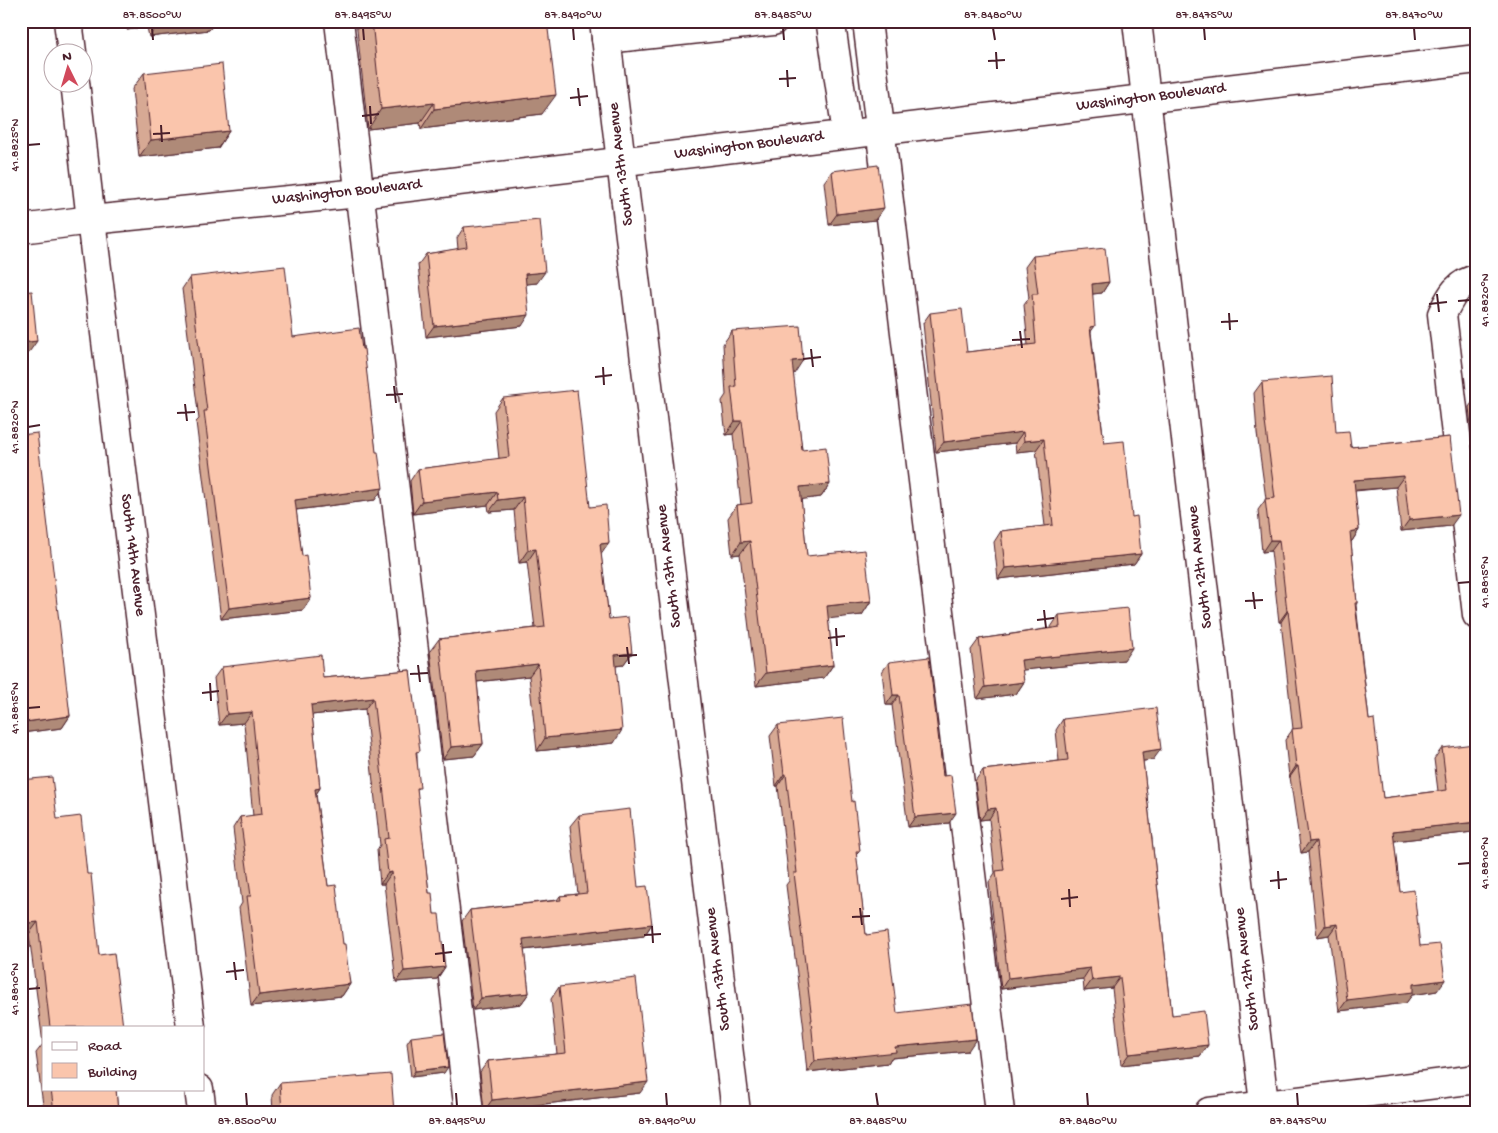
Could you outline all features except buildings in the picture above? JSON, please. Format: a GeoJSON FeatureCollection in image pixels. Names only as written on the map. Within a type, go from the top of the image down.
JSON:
{"type":"FeatureCollection","features":[{"type":"Feature","properties":{"kind":"street"},"geometry":{"type":"LineString","coordinates":[[68,21],[71,42]]}},
{"type":"Feature","properties":{"kind":"street"},"geometry":{"type":"LineString","coordinates":[[339,21],[469,1112]]}},
{"type":"Feature","properties":{"kind":"street"},"geometry":{"type":"LineString","coordinates":[[605,30],[773,21]]}},
{"type":"Feature","properties":{"kind":"street"},"geometry":{"type":"LineString","coordinates":[[829,21],[847,134]]}},
{"type":"Feature","properties":{"kind":"street"},"geometry":{"type":"LineString","coordinates":[[867,21],[1000,1112]]}},
{"type":"Feature","properties":{"kind":"street","name":"South 12th Avenue"},"geometry":{"type":"LineString","coordinates":[[1137,21],[1265,1108]]}},
{"type":"Feature","properties":{"kind":"street","name":"South 13th Avenue"},"geometry":{"type":"LineString","coordinates":[[605,30],[736,1112]]}},
{"type":"Feature","properties":{"kind":"street","name":"Washington Boulevard"},"geometry":{"type":"LineString","coordinates":[[21,229],[91,220],[360,193],[1477,59]]}},
{"type":"Feature","properties":{"kind":"street","name":"South 14th Avenue"},"geometry":{"type":"LineString","coordinates":[[76,92],[191,1026]]}},
{"type":"Feature","properties":{"kind":"street"},"geometry":{"type":"LineString","coordinates":[[1477,279],[1467,280],[1453,292],[1442,314],[1477,616]]}},
{"type":"Feature","properties":{"kind":"street"},"geometry":{"type":"LineString","coordinates":[[1209,1112],[1265,1108],[1477,1079]]}},
{"type":"Feature","properties":{"kind":"street"},"geometry":{"type":"LineString","coordinates":[[199,1090],[202,1112]]}}]}
